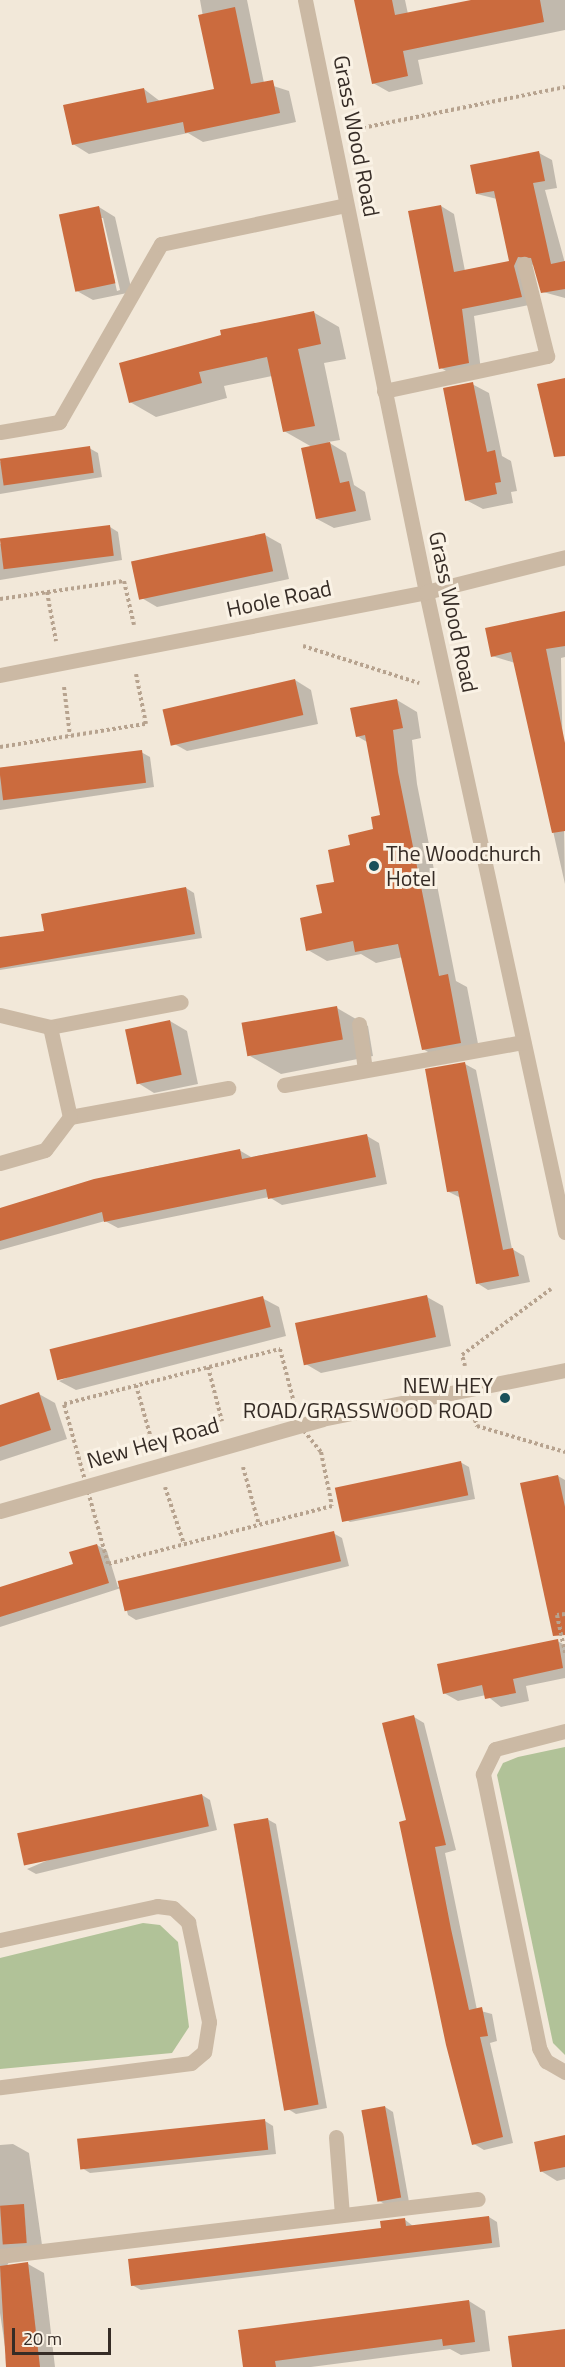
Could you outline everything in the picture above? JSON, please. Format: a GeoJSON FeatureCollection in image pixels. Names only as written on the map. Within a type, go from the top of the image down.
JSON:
{"type":"FeatureCollection","features":[{"type":"Feature","properties":{"kind":"street","name":"Grass Wood Road"},"geometry":{"type":"LineString","coordinates":[[305,0],[426,592],[523,1042],[562,1201],[565,1232]]}},
{"type":"Feature","properties":{"kind":"street"},"geometry":{"type":"LineString","coordinates":[[0,432],[59,422],[161,244],[346,205]]}},
{"type":"Feature","properties":{"kind":"street"},"geometry":{"type":"LineString","coordinates":[[384,391],[547,356],[524,264]]}},
{"type":"Feature","properties":{"kind":"street","name":"Hoole Road"},"geometry":{"type":"LineString","coordinates":[[0,675],[61,666],[426,592],[565,556]]}},
{"type":"Feature","properties":{"kind":"street"},"geometry":{"type":"LineString","coordinates":[[0,1015],[50,1027],[181,1002]]}},
{"type":"Feature","properties":{"kind":"street"},"geometry":{"type":"LineString","coordinates":[[359,1024],[365,1070]]}},
{"type":"Feature","properties":{"kind":"street"},"geometry":{"type":"LineString","coordinates":[[50,1027],[70,1118]]}},
{"type":"Feature","properties":{"kind":"street"},"geometry":{"type":"LineString","coordinates":[[284,1085],[523,1042]]}},
{"type":"Feature","properties":{"kind":"street"},"geometry":{"type":"LineString","coordinates":[[0,1163],[45,1150],[70,1118],[228,1088]]}},
{"type":"Feature","properties":{"kind":"street","name":"New Hey Road"},"geometry":{"type":"LineString","coordinates":[[0,1511],[233,1444],[565,1370]]}},
{"type":"Feature","properties":{"kind":"street"},"geometry":{"type":"LineString","coordinates":[[565,1731],[495,1749],[483,1774],[539,2049],[546,2061],[565,2072]]}},
{"type":"Feature","properties":{"kind":"street"},"geometry":{"type":"LineString","coordinates":[[0,1941],[157,1906],[173,1908],[188,1922],[209,2022],[204,2052],[191,2063],[0,2087]]}},
{"type":"Feature","properties":{"kind":"street"},"geometry":{"type":"LineString","coordinates":[[336,2137],[342,2214]]}},
{"type":"Feature","properties":{"kind":"street"},"geometry":{"type":"LineString","coordinates":[[0,2256],[478,2199]]}},
{"type":"Feature","properties":{"kind":"path"},"geometry":{"type":"LineString","coordinates":[[334,133],[565,87]]}},
{"type":"Feature","properties":{"kind":"path"},"geometry":{"type":"LineString","coordinates":[[0,599],[124,581],[134,625]]}},
{"type":"Feature","properties":{"kind":"path"},"geometry":{"type":"LineString","coordinates":[[47,592],[61,666],[70,736]]}},
{"type":"Feature","properties":{"kind":"path"},"geometry":{"type":"LineString","coordinates":[[303,646],[419,682]]}},
{"type":"Feature","properties":{"kind":"path"},"geometry":{"type":"LineString","coordinates":[[0,747],[146,724],[132,652]]}},
{"type":"Feature","properties":{"kind":"path"},"geometry":{"type":"LineString","coordinates":[[551,1289],[462,1355],[477,1426],[565,1452]]}},
{"type":"Feature","properties":{"kind":"path"},"geometry":{"type":"LineString","coordinates":[[208,1367],[259,1525]]}},
{"type":"Feature","properties":{"kind":"path"},"geometry":{"type":"LineString","coordinates":[[565,1614],[557,1615],[565,1653]]}},
{"type":"Feature","properties":{"kind":"green space"},"geometry":{"type":"Polygon","coordinates":[[[565,1747],[565,2055],[553,2043],[497,1775],[503,1763],[518,1757],[565,1747]]]}},
{"type":"Feature","properties":{"kind":"green space"},"geometry":{"type":"Polygon","coordinates":[[[143,1923],[160,1925],[178,1942],[189,2027],[172,2053],[0,2069],[0,1958],[143,1923]]]}},
{"type":"Feature","properties":{"kind":"building"},"geometry":{"type":"Polygon","coordinates":[[[354,0],[392,0],[395,15],[471,0],[540,0],[544,22],[403,51],[408,76],[372,84],[354,0]]]}},
{"type":"Feature","properties":{"kind":"building"},"geometry":{"type":"Polygon","coordinates":[[[235,7],[251,84],[273,80],[280,113],[185,133],[183,122],[72,145],[63,105],[144,88],[147,103],[214,89],[198,15],[235,7]]]}},
{"type":"Feature","properties":{"kind":"building"},"geometry":{"type":"Polygon","coordinates":[[[539,151],[545,181],[533,183],[551,264],[565,261],[565,289],[541,293],[531,258],[518,257],[514,266],[522,297],[462,309],[469,363],[439,369],[408,211],[441,205],[454,272],[509,261],[494,191],[476,194],[470,165],[539,151]]]}},
{"type":"Feature","properties":{"kind":"building"},"geometry":{"type":"Polygon","coordinates":[[[99,206],[115,283],[75,292],[59,215],[99,206]]]}},
{"type":"Feature","properties":{"kind":"building"},"geometry":{"type":"Polygon","coordinates":[[[314,311],[321,344],[298,349],[315,426],[283,432],[267,357],[199,372],[202,383],[129,403],[119,363],[221,335],[220,330],[314,311]]]}},
{"type":"Feature","properties":{"kind":"building"},"geometry":{"type":"Polygon","coordinates":[[[565,378],[565,456],[554,457],[537,384],[565,378]]]}},
{"type":"Feature","properties":{"kind":"building"},"geometry":{"type":"Polygon","coordinates":[[[473,382],[487,452],[495,450],[501,482],[495,483],[497,494],[465,501],[443,388],[473,382]]]}},
{"type":"Feature","properties":{"kind":"building"},"geometry":{"type":"Polygon","coordinates":[[[330,442],[340,483],[349,481],[356,511],[316,519],[301,448],[330,442]]]}},
{"type":"Feature","properties":{"kind":"building"},"geometry":{"type":"Polygon","coordinates":[[[90,446],[94,473],[4,485],[0,459],[90,446]]]}},
{"type":"Feature","properties":{"kind":"building"},"geometry":{"type":"Polygon","coordinates":[[[110,525],[114,556],[4,569],[0,539],[110,525]]]}},
{"type":"Feature","properties":{"kind":"building"},"geometry":{"type":"Polygon","coordinates":[[[265,533],[273,571],[139,600],[131,561],[265,533]]]}},
{"type":"Feature","properties":{"kind":"building"},"geometry":{"type":"Polygon","coordinates":[[[565,611],[565,646],[546,649],[565,743],[565,831],[552,833],[511,652],[491,657],[485,628],[565,611]]]}},
{"type":"Feature","properties":{"kind":"building"},"geometry":{"type":"Polygon","coordinates":[[[295,679],[303,715],[171,746],[162,710],[295,679]]]}},
{"type":"Feature","properties":{"kind":"building","name":"The Woodchurch Hotel"},"geometry":{"type":"Polygon","coordinates":[[[397,699],[403,728],[393,730],[398,772],[439,976],[448,974],[461,1043],[422,1050],[398,944],[355,952],[353,941],[306,951],[300,918],[322,913],[316,885],[334,882],[328,850],[350,845],[348,835],[373,829],[371,817],[380,815],[365,735],[356,737],[350,708],[397,699]]]}},
{"type":"Feature","properties":{"kind":"building"},"geometry":{"type":"Polygon","coordinates":[[[142,750],[146,783],[3,800],[0,767],[142,750]]]}},
{"type":"Feature","properties":{"kind":"building"},"geometry":{"type":"Polygon","coordinates":[[[186,887],[195,934],[0,968],[0,937],[44,931],[41,914],[186,887]]]}},
{"type":"Feature","properties":{"kind":"building"},"geometry":{"type":"Polygon","coordinates":[[[337,1006],[343,1039],[247,1056],[241,1023],[337,1006]]]}},
{"type":"Feature","properties":{"kind":"building"},"geometry":{"type":"Polygon","coordinates":[[[170,1020],[182,1075],[137,1084],[125,1030],[170,1020]]]}},
{"type":"Feature","properties":{"kind":"building"},"geometry":{"type":"Polygon","coordinates":[[[465,1062],[503,1250],[513,1248],[519,1276],[476,1284],[458,1191],[447,1192],[425,1069],[465,1062]]]}},
{"type":"Feature","properties":{"kind":"building"},"geometry":{"type":"Polygon","coordinates":[[[367,1134],[376,1177],[268,1199],[266,1189],[104,1222],[102,1212],[0,1241],[0,1208],[94,1179],[240,1149],[242,1159],[367,1134]]]}},
{"type":"Feature","properties":{"kind":"building"},"geometry":{"type":"Polygon","coordinates":[[[427,1295],[436,1337],[304,1365],[295,1323],[427,1295]]]}},
{"type":"Feature","properties":{"kind":"building"},"geometry":{"type":"Polygon","coordinates":[[[263,1296],[271,1327],[57,1380],[50,1349],[263,1296]]]}},
{"type":"Feature","properties":{"kind":"building"},"geometry":{"type":"Polygon","coordinates":[[[39,1392],[51,1430],[0,1447],[0,1405],[39,1392]]]}},
{"type":"Feature","properties":{"kind":"building"},"geometry":{"type":"Polygon","coordinates":[[[461,1461],[468,1495],[342,1522],[335,1488],[461,1461]]]}},
{"type":"Feature","properties":{"kind":"building"},"geometry":{"type":"Polygon","coordinates":[[[558,1475],[565,1507],[565,1635],[553,1636],[520,1483],[558,1475]]]}},
{"type":"Feature","properties":{"kind":"building"},"geometry":{"type":"Polygon","coordinates":[[[334,1531],[341,1561],[125,1611],[118,1581],[334,1531]]]}},
{"type":"Feature","properties":{"kind":"building"},"geometry":{"type":"Polygon","coordinates":[[[97,1544],[109,1583],[0,1617],[0,1587],[73,1564],[69,1552],[97,1544]]]}},
{"type":"Feature","properties":{"kind":"building"},"geometry":{"type":"Polygon","coordinates":[[[558,1639],[563,1668],[513,1679],[516,1693],[485,1699],[482,1685],[443,1694],[437,1664],[558,1639]]]}},
{"type":"Feature","properties":{"kind":"building"},"geometry":{"type":"Polygon","coordinates":[[[414,1715],[446,1845],[435,1847],[451,1929],[469,2010],[482,2007],[488,2036],[480,2037],[503,2137],[472,2145],[446,2045],[399,1822],[406,1820],[382,1723],[414,1715]]]}},
{"type":"Feature","properties":{"kind":"building"},"geometry":{"type":"Polygon","coordinates":[[[202,1794],[209,1826],[24,1866],[17,1833],[202,1794]]]}},
{"type":"Feature","properties":{"kind":"building"},"geometry":{"type":"Polygon","coordinates":[[[268,1818],[319,2105],[284,2111],[234,1824],[268,1818]]]}},
{"type":"Feature","properties":{"kind":"building"},"geometry":{"type":"Polygon","coordinates":[[[385,2106],[401,2198],[378,2202],[361,2110],[385,2106]]]}},
{"type":"Feature","properties":{"kind":"building"},"geometry":{"type":"Polygon","coordinates":[[[265,2119],[268,2150],[80,2170],[77,2139],[265,2119]]]}},
{"type":"Feature","properties":{"kind":"building"},"geometry":{"type":"Polygon","coordinates":[[[565,2135],[565,2167],[540,2172],[534,2142],[565,2135]]]}},
{"type":"Feature","properties":{"kind":"building"},"geometry":{"type":"Polygon","coordinates":[[[24,2204],[27,2243],[3,2245],[0,2206],[24,2204]]]}},
{"type":"Feature","properties":{"kind":"building"},"geometry":{"type":"Polygon","coordinates":[[[489,2216],[492,2243],[131,2286],[128,2259],[381,2228],[380,2221],[405,2218],[406,2226],[489,2216]]]}},
{"type":"Feature","properties":{"kind":"building"},"geometry":{"type":"Polygon","coordinates":[[[28,2262],[40,2367],[6,2367],[0,2266],[28,2262]]]}},
{"type":"Feature","properties":{"kind":"building"},"geometry":{"type":"Polygon","coordinates":[[[469,2300],[475,2342],[443,2346],[442,2339],[275,2361],[276,2367],[243,2367],[238,2330],[469,2300]]]}},
{"type":"Feature","properties":{"kind":"building"},"geometry":{"type":"Polygon","coordinates":[[[565,2329],[565,2367],[512,2367],[508,2336],[565,2329]]]}},
{"type":"Feature","properties":{"kind":"place","name":"The Woodchurch Hotel"},"geometry":{"type":"Point","coordinates":[374,866]}},
{"type":"Feature","properties":{"kind":"place","name":"NEW HEY ROAD/GRASSWOOD ROAD"},"geometry":{"type":"Point","coordinates":[505,1398]}}]}
